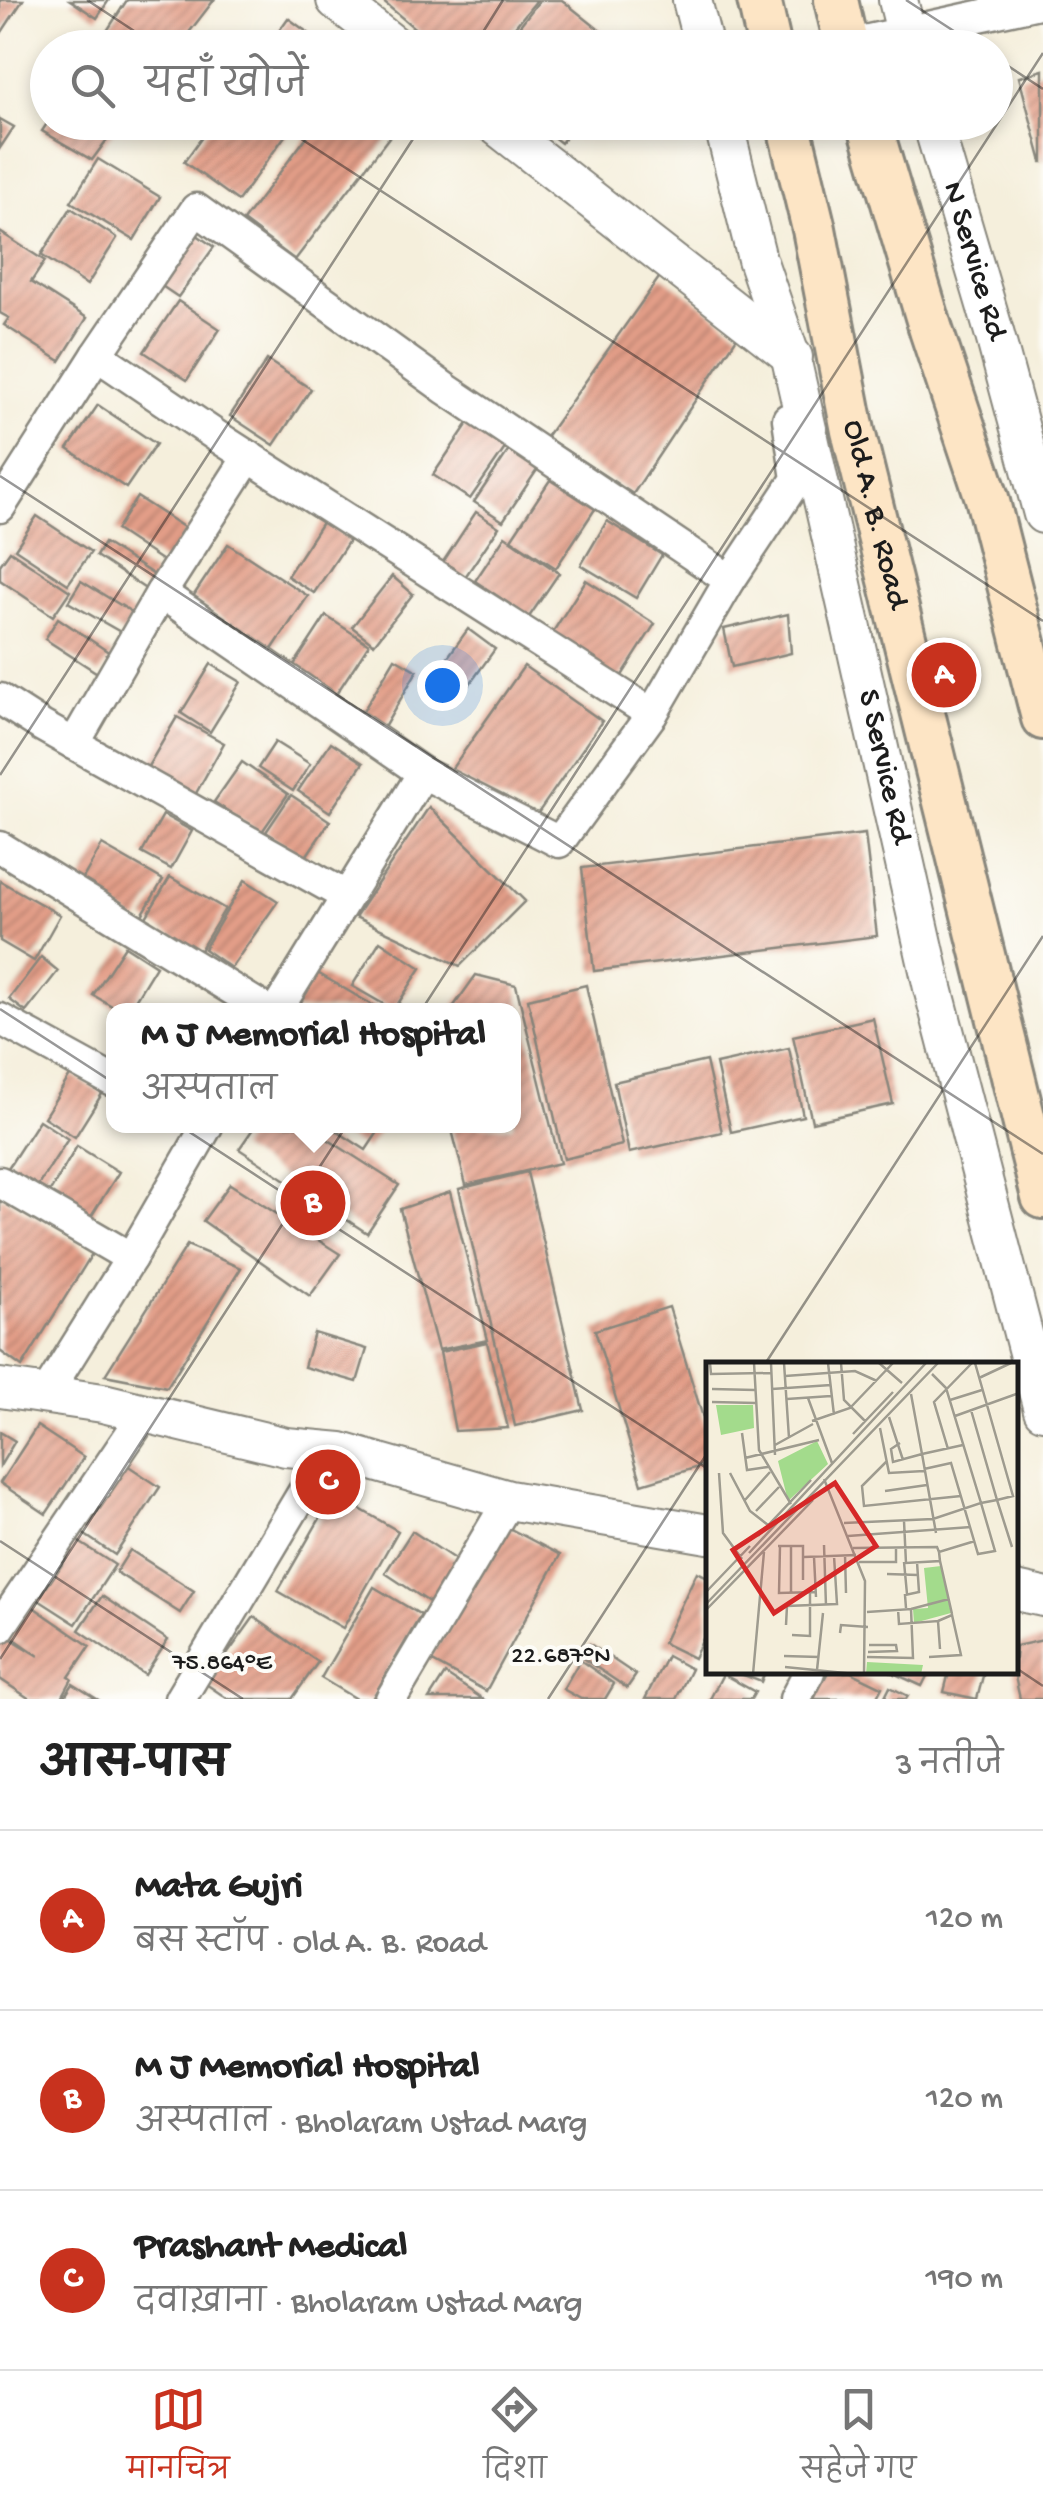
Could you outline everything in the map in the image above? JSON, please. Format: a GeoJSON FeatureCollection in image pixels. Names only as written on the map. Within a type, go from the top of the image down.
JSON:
{"type":"FeatureCollection","features":[{"type":"Feature","properties":{"kind":"main road"},"geometry":{"type":"LineString","coordinates":[[758,0],[766,30]]}},
{"type":"Feature","properties":{"kind":"main road"},"geometry":{"type":"LineString","coordinates":[[836,0],[843,30]]}},
{"type":"Feature","properties":{"kind":"main road","name":"Old A. B. Road"},"geometry":{"type":"LineString","coordinates":[[792,140],[858,450],[1043,1197]]}},
{"type":"Feature","properties":{"kind":"main road"},"geometry":{"type":"LineString","coordinates":[[874,140],[987,498],[1043,718]]}},
{"type":"Feature","properties":{"kind":"street"},"geometry":{"type":"LineString","coordinates":[[336,0],[374,30]]}},
{"type":"Feature","properties":{"kind":"street"},"geometry":{"type":"LineString","coordinates":[[692,0],[700,30]]}},
{"type":"Feature","properties":{"kind":"street"},"geometry":{"type":"LineString","coordinates":[[904,27],[1043,2]]}},
{"type":"Feature","properties":{"kind":"street"},"geometry":{"type":"LineString","coordinates":[[515,140],[791,358]]}},
{"type":"Feature","properties":{"kind":"street","name":"S Service Rd"},"geometry":{"type":"LineString","coordinates":[[727,140],[757,259],[791,358],[933,988],[1043,1410]]}},
{"type":"Feature","properties":{"kind":"street","name":"N Service Rd"},"geometry":{"type":"LineString","coordinates":[[937,140],[1043,514]]}},
{"type":"Feature","properties":{"kind":"street"},"geometry":{"type":"LineString","coordinates":[[0,507],[96,355],[196,209],[446,389],[730,580]]}},
{"type":"Feature","properties":{"kind":"street"},"geometry":{"type":"LineString","coordinates":[[791,358],[835,339]]}},
{"type":"Feature","properties":{"kind":"street"},"geometry":{"type":"LineString","coordinates":[[96,355],[652,714]]}},
{"type":"Feature","properties":{"kind":"street"},"geometry":{"type":"LineString","coordinates":[[161,593],[423,773],[559,842],[652,714],[730,580],[797,479],[782,391],[791,358]]}},
{"type":"Feature","properties":{"kind":"street"},"geometry":{"type":"LineString","coordinates":[[74,744],[161,593],[248,456]]}},
{"type":"Feature","properties":{"kind":"street"},"geometry":{"type":"LineString","coordinates":[[0,698],[74,744],[346,896]]}},
{"type":"Feature","properties":{"kind":"street"},"geometry":{"type":"LineString","coordinates":[[281,1003],[423,773]]}},
{"type":"Feature","properties":{"kind":"street"},"geometry":{"type":"LineString","coordinates":[[0,847],[255,1003]]}},
{"type":"Feature","properties":{"kind":"street"},"geometry":{"type":"LineString","coordinates":[[0,1019],[106,1077]]}},
{"type":"Feature","properties":{"kind":"street"},"geometry":{"type":"LineString","coordinates":[[46,1394],[131,1258],[199,1133]]}},
{"type":"Feature","properties":{"kind":"street"},"geometry":{"type":"LineString","coordinates":[[0,1182],[131,1258]]}},
{"type":"Feature","properties":{"kind":"street"},"geometry":{"type":"LineString","coordinates":[[0,1388],[145,1413],[286,1447],[342,1452],[508,1500],[706,1534]]}},
{"type":"Feature","properties":{"kind":"street"},"geometry":{"type":"LineString","coordinates":[[0,1627],[145,1413]]}},
{"type":"Feature","properties":{"kind":"street"},"geometry":{"type":"LineString","coordinates":[[180,1699],[328,1451]]}},
{"type":"Feature","properties":{"kind":"street"},"geometry":{"type":"LineString","coordinates":[[391,1699],[508,1500]]}},
{"type":"Feature","properties":{"kind":"street"},"geometry":{"type":"LineString","coordinates":[[1018,1592],[1043,1597]]}},
{"type":"Feature","properties":{"kind":"street"},"geometry":{"type":"LineString","coordinates":[[796,1699],[809,1674]]}},
{"type":"Feature","properties":{"kind":"building"},"geometry":{"type":"Polygon","coordinates":[[[0,0],[23,0],[0,35],[0,0]]]}},
{"type":"Feature","properties":{"kind":"building"},"geometry":{"type":"Polygon","coordinates":[[[70,0],[109,0],[97,18],[70,0]]]}},
{"type":"Feature","properties":{"kind":"building"},"geometry":{"type":"Polygon","coordinates":[[[127,0],[214,0],[191,30],[108,30],[127,0]]]}},
{"type":"Feature","properties":{"kind":"building"},"geometry":{"type":"Polygon","coordinates":[[[381,0],[537,0],[512,30],[417,30],[381,0]]]}},
{"type":"Feature","properties":{"kind":"building"},"geometry":{"type":"Polygon","coordinates":[[[540,0],[562,0],[600,30],[516,30],[540,0]]]}},
{"type":"Feature","properties":{"kind":"building"},"geometry":{"type":"Polygon","coordinates":[[[288,18],[304,30],[280,30],[288,18]]]}},
{"type":"Feature","properties":{"kind":"building"},"geometry":{"type":"Polygon","coordinates":[[[1043,70],[1043,162],[1042,162],[1019,77],[1043,70]]]}},
{"type":"Feature","properties":{"kind":"building"},"geometry":{"type":"Polygon","coordinates":[[[0,119],[14,127],[0,148],[0,119]]]}},
{"type":"Feature","properties":{"kind":"building"},"geometry":{"type":"Polygon","coordinates":[[[58,140],[107,140],[92,160],[58,140]]]}},
{"type":"Feature","properties":{"kind":"building"},"geometry":{"type":"Polygon","coordinates":[[[200,140],[282,140],[238,201],[184,162],[200,140]]]}},
{"type":"Feature","properties":{"kind":"building"},"geometry":{"type":"Polygon","coordinates":[[[304,140],[387,140],[295,260],[243,221],[304,140]]]}},
{"type":"Feature","properties":{"kind":"building"},"geometry":{"type":"Polygon","coordinates":[[[98,159],[160,197],[134,240],[71,202],[98,159]]]}},
{"type":"Feature","properties":{"kind":"building"},"geometry":{"type":"Polygon","coordinates":[[[71,208],[117,238],[87,285],[41,255],[71,208]]]}},
{"type":"Feature","properties":{"kind":"building"},"geometry":{"type":"Polygon","coordinates":[[[186,227],[214,247],[178,297],[150,278],[186,227]]]}},
{"type":"Feature","properties":{"kind":"building"},"geometry":{"type":"Polygon","coordinates":[[[0,232],[45,261],[31,282],[87,318],[60,361],[4,325],[9,318],[0,313],[0,232]]]}},
{"type":"Feature","properties":{"kind":"building"},"geometry":{"type":"Polygon","coordinates":[[[661,275],[740,333],[633,494],[546,437],[661,275]]]}},
{"type":"Feature","properties":{"kind":"building"},"geometry":{"type":"Polygon","coordinates":[[[178,301],[220,329],[187,380],[144,352],[178,301]]]}},
{"type":"Feature","properties":{"kind":"building"},"geometry":{"type":"Polygon","coordinates":[[[267,360],[311,389],[274,445],[230,416],[267,360]]]}},
{"type":"Feature","properties":{"kind":"building"},"geometry":{"type":"Polygon","coordinates":[[[98,405],[156,444],[126,488],[68,449],[98,405]]]}},
{"type":"Feature","properties":{"kind":"building"},"geometry":{"type":"Polygon","coordinates":[[[471,419],[508,444],[470,499],[433,475],[471,419]]]}},
{"type":"Feature","properties":{"kind":"building"},"geometry":{"type":"Polygon","coordinates":[[[511,447],[539,467],[503,521],[474,502],[511,447]]]}},
{"type":"Feature","properties":{"kind":"building"},"geometry":{"type":"Polygon","coordinates":[[[550,480],[595,509],[556,568],[511,539],[550,480]]]}},
{"type":"Feature","properties":{"kind":"building"},"geometry":{"type":"Polygon","coordinates":[[[137,497],[188,530],[167,564],[116,530],[137,497]]]}},
{"type":"Feature","properties":{"kind":"building"},"geometry":{"type":"Polygon","coordinates":[[[476,512],[499,527],[463,580],[441,565],[476,512]]]}},
{"type":"Feature","properties":{"kind":"building"},"geometry":{"type":"Polygon","coordinates":[[[37,516],[91,552],[68,584],[15,549],[37,516]]]}},
{"type":"Feature","properties":{"kind":"building"},"geometry":{"type":"Polygon","coordinates":[[[323,521],[350,539],[314,593],[287,576],[323,521]]]}},
{"type":"Feature","properties":{"kind":"building"},"geometry":{"type":"Polygon","coordinates":[[[607,521],[662,555],[636,598],[581,565],[607,521]]]}},
{"type":"Feature","properties":{"kind":"building"},"geometry":{"type":"Polygon","coordinates":[[[505,536],[559,573],[529,617],[475,581],[505,536]]]}},
{"type":"Feature","properties":{"kind":"building"},"geometry":{"type":"Polygon","coordinates":[[[104,543],[162,580],[153,594],[96,556],[104,543]]]}},
{"type":"Feature","properties":{"kind":"building"},"geometry":{"type":"Polygon","coordinates":[[[228,544],[308,596],[271,651],[192,598],[228,544]]]}},
{"type":"Feature","properties":{"kind":"building"},"geometry":{"type":"Polygon","coordinates":[[[10,551],[70,591],[53,616],[0,580],[0,565],[10,551]]]}},
{"type":"Feature","properties":{"kind":"building"},"geometry":{"type":"Polygon","coordinates":[[[392,576],[413,594],[374,644],[352,627],[392,576]]]}},
{"type":"Feature","properties":{"kind":"building"},"geometry":{"type":"Polygon","coordinates":[[[586,580],[655,624],[616,685],[547,641],[586,580]]]}},
{"type":"Feature","properties":{"kind":"building"},"geometry":{"type":"Polygon","coordinates":[[[81,581],[135,614],[124,634],[68,602],[81,581]]]}},
{"type":"Feature","properties":{"kind":"building"},"geometry":{"type":"Polygon","coordinates":[[[788,614],[791,653],[732,667],[724,629],[788,614]]]}},
{"type":"Feature","properties":{"kind":"building"},"geometry":{"type":"Polygon","coordinates":[[[326,616],[369,644],[333,699],[290,671],[326,616]]]}},
{"type":"Feature","properties":{"kind":"building"},"geometry":{"type":"Polygon","coordinates":[[[58,618],[113,655],[99,674],[45,639],[58,618]]]}},
{"type":"Feature","properties":{"kind":"building"},"geometry":{"type":"Polygon","coordinates":[[[468,629],[495,649],[459,699],[432,679],[468,629]]]}},
{"type":"Feature","properties":{"kind":"building"},"geometry":{"type":"Polygon","coordinates":[[[395,658],[417,671],[382,731],[359,718],[395,658]]]}},
{"type":"Feature","properties":{"kind":"building"},"geometry":{"type":"Polygon","coordinates":[[[211,664],[241,682],[210,732],[181,713],[211,664]]]}},
{"type":"Feature","properties":{"kind":"building"},"geometry":{"type":"Polygon","coordinates":[[[524,666],[602,721],[536,816],[448,774],[524,666]]]}},
{"type":"Feature","properties":{"kind":"building"},"geometry":{"type":"Polygon","coordinates":[[[177,717],[224,743],[195,795],[147,768],[177,717]]]}},
{"type":"Feature","properties":{"kind":"building"},"geometry":{"type":"Polygon","coordinates":[[[275,742],[310,764],[293,791],[258,768],[275,742]]]}},
{"type":"Feature","properties":{"kind":"building"},"geometry":{"type":"Polygon","coordinates":[[[331,742],[363,763],[330,812],[298,791],[331,742]]]}},
{"type":"Feature","properties":{"kind":"building"},"geometry":{"type":"Polygon","coordinates":[[[242,762],[288,794],[261,833],[214,802],[242,762]]]}},
{"type":"Feature","properties":{"kind":"building"},"geometry":{"type":"Polygon","coordinates":[[[291,795],[330,821],[305,858],[266,832],[291,795]]]}},
{"type":"Feature","properties":{"kind":"building"},"geometry":{"type":"Polygon","coordinates":[[[429,807],[525,901],[460,966],[355,917],[429,807]]]}},
{"type":"Feature","properties":{"kind":"building"},"geometry":{"type":"Polygon","coordinates":[[[163,815],[192,831],[171,869],[142,853],[163,815]]]}},
{"type":"Feature","properties":{"kind":"building"},"geometry":{"type":"Polygon","coordinates":[[[865,834],[877,936],[594,971],[582,868],[865,834]]]}},
{"type":"Feature","properties":{"kind":"building"},"geometry":{"type":"Polygon","coordinates":[[[102,845],[163,880],[138,922],[78,887],[102,845]]]}},
{"type":"Feature","properties":{"kind":"building"},"geometry":{"type":"Polygon","coordinates":[[[170,877],[225,909],[199,952],[145,919],[170,877]]]}},
{"type":"Feature","properties":{"kind":"building"},"geometry":{"type":"Polygon","coordinates":[[[245,880],[278,901],[231,968],[204,949],[245,880]]]}},
{"type":"Feature","properties":{"kind":"building"},"geometry":{"type":"Polygon","coordinates":[[[0,881],[60,915],[34,961],[0,941],[0,881]]]}},
{"type":"Feature","properties":{"kind":"building"},"geometry":{"type":"Polygon","coordinates":[[[380,941],[421,968],[398,1003],[382,1003],[352,986],[380,941]]]}},
{"type":"Feature","properties":{"kind":"building"},"geometry":{"type":"Polygon","coordinates":[[[125,946],[156,966],[133,1003],[107,1003],[93,995],[125,946]]]}},
{"type":"Feature","properties":{"kind":"building"},"geometry":{"type":"Polygon","coordinates":[[[41,957],[58,971],[26,1012],[9,999],[41,957]]]}},
{"type":"Feature","properties":{"kind":"building"},"geometry":{"type":"Polygon","coordinates":[[[309,968],[369,1003],[287,1003],[309,968]]]}},
{"type":"Feature","properties":{"kind":"building"},"geometry":{"type":"Polygon","coordinates":[[[476,975],[516,985],[520,1003],[456,1003],[476,975]]]}},
{"type":"Feature","properties":{"kind":"building"},"geometry":{"type":"Polygon","coordinates":[[[586,985],[622,1145],[564,1159],[528,999],[586,985]]]}},
{"type":"Feature","properties":{"kind":"building"},"geometry":{"type":"Polygon","coordinates":[[[521,1005],[560,1163],[466,1185],[453,1133],[521,1133],[521,1005]]]}},
{"type":"Feature","properties":{"kind":"building"},"geometry":{"type":"Polygon","coordinates":[[[873,1018],[893,1104],[812,1122],[793,1036],[873,1018]]]}},
{"type":"Feature","properties":{"kind":"building"},"geometry":{"type":"Polygon","coordinates":[[[789,1048],[803,1116],[731,1132],[716,1064],[789,1048]]]}},
{"type":"Feature","properties":{"kind":"building"},"geometry":{"type":"Polygon","coordinates":[[[706,1061],[722,1132],[629,1153],[614,1082],[706,1061]]]}},
{"type":"Feature","properties":{"kind":"building"},"geometry":{"type":"Polygon","coordinates":[[[71,1074],[102,1094],[75,1137],[44,1117],[71,1074]]]}},
{"type":"Feature","properties":{"kind":"building"},"geometry":{"type":"Polygon","coordinates":[[[39,1120],[68,1139],[37,1187],[8,1168],[39,1120]]]}},
{"type":"Feature","properties":{"kind":"building"},"geometry":{"type":"Polygon","coordinates":[[[250,1133],[318,1133],[399,1185],[367,1233],[239,1149],[250,1133]]]}},
{"type":"Feature","properties":{"kind":"building"},"geometry":{"type":"Polygon","coordinates":[[[340,1133],[377,1133],[366,1150],[340,1133]]]}},
{"type":"Feature","properties":{"kind":"building"},"geometry":{"type":"Polygon","coordinates":[[[77,1146],[119,1172],[89,1220],[48,1195],[77,1146]]]}},
{"type":"Feature","properties":{"kind":"building"},"geometry":{"type":"Polygon","coordinates":[[[527,1172],[583,1410],[515,1426],[459,1189],[527,1172]]]}},
{"type":"Feature","properties":{"kind":"building"},"geometry":{"type":"Polygon","coordinates":[[[230,1184],[340,1254],[310,1296],[203,1221],[230,1184]]]}},
{"type":"Feature","properties":{"kind":"building"},"geometry":{"type":"Polygon","coordinates":[[[450,1192],[488,1340],[438,1350],[400,1209],[450,1192]]]}},
{"type":"Feature","properties":{"kind":"building"},"geometry":{"type":"Polygon","coordinates":[[[0,1196],[92,1254],[22,1367],[0,1351],[0,1196]]]}},
{"type":"Feature","properties":{"kind":"building"},"geometry":{"type":"Polygon","coordinates":[[[187,1245],[241,1268],[167,1387],[105,1375],[187,1245]]]}},
{"type":"Feature","properties":{"kind":"building"},"geometry":{"type":"Polygon","coordinates":[[[669,1307],[706,1427],[706,1465],[642,1484],[595,1330],[669,1307]]]}},
{"type":"Feature","properties":{"kind":"building"},"geometry":{"type":"Polygon","coordinates":[[[314,1333],[367,1349],[357,1382],[304,1367],[314,1333]]]}},
{"type":"Feature","properties":{"kind":"building"},"geometry":{"type":"Polygon","coordinates":[[[487,1342],[508,1428],[455,1431],[440,1352],[487,1342]]]}},
{"type":"Feature","properties":{"kind":"building"},"geometry":{"type":"Polygon","coordinates":[[[37,1426],[84,1457],[46,1514],[0,1483],[37,1426]]]}},
{"type":"Feature","properties":{"kind":"building"},"geometry":{"type":"Polygon","coordinates":[[[0,1432],[15,1441],[0,1466],[0,1432]]]}},
{"type":"Feature","properties":{"kind":"building"},"geometry":{"type":"Polygon","coordinates":[[[121,1461],[160,1487],[115,1555],[76,1529],[121,1461]]]}},
{"type":"Feature","properties":{"kind":"building"},"geometry":{"type":"Polygon","coordinates":[[[334,1494],[398,1531],[343,1628],[278,1591],[334,1494]]]}},
{"type":"Feature","properties":{"kind":"building"},"geometry":{"type":"Polygon","coordinates":[[[503,1525],[560,1555],[486,1691],[429,1660],[503,1525]]]}},
{"type":"Feature","properties":{"kind":"building"},"geometry":{"type":"Polygon","coordinates":[[[412,1531],[462,1564],[435,1606],[385,1573],[412,1531]]]}},
{"type":"Feature","properties":{"kind":"building"},"geometry":{"type":"Polygon","coordinates":[[[76,1540],[115,1565],[76,1624],[37,1599],[76,1540]]]}},
{"type":"Feature","properties":{"kind":"building"},"geometry":{"type":"Polygon","coordinates":[[[130,1550],[194,1591],[180,1613],[116,1572],[130,1550]]]}},
{"type":"Feature","properties":{"kind":"building"},"geometry":{"type":"Polygon","coordinates":[[[697,1572],[706,1576],[706,1632],[694,1658],[663,1643],[697,1572]]]}},
{"type":"Feature","properties":{"kind":"building"},"geometry":{"type":"Polygon","coordinates":[[[374,1587],[421,1615],[372,1699],[356,1699],[321,1678],[374,1587]]]}},
{"type":"Feature","properties":{"kind":"building"},"geometry":{"type":"Polygon","coordinates":[[[102,1596],[168,1640],[145,1675],[79,1630],[102,1596]]]}},
{"type":"Feature","properties":{"kind":"building"},"geometry":{"type":"Polygon","coordinates":[[[26,1602],[90,1646],[69,1677],[72,1679],[61,1699],[30,1699],[0,1679],[0,1642],[5,1635],[39,1656],[5,1632],[26,1602]]]}},
{"type":"Feature","properties":{"kind":"building"},"geometry":{"type":"Polygon","coordinates":[[[254,1617],[318,1662],[292,1699],[228,1699],[206,1684],[254,1617]]]}},
{"type":"Feature","properties":{"kind":"building"},"geometry":{"type":"Polygon","coordinates":[[[1043,1640],[1043,1699],[1020,1699],[1014,1674],[1018,1674],[1018,1646],[1043,1640]]]}},
{"type":"Feature","properties":{"kind":"building"},"geometry":{"type":"Polygon","coordinates":[[[590,1644],[636,1675],[627,1688],[581,1657],[590,1644]]]}},
{"type":"Feature","properties":{"kind":"building"},"geometry":{"type":"Polygon","coordinates":[[[667,1656],[691,1669],[676,1699],[645,1699],[667,1656]]]}},
{"type":"Feature","properties":{"kind":"building"},"geometry":{"type":"Polygon","coordinates":[[[580,1660],[614,1684],[605,1699],[581,1699],[563,1689],[580,1660]]]}},
{"type":"Feature","properties":{"kind":"building"},"geometry":{"type":"Polygon","coordinates":[[[445,1674],[483,1699],[429,1699],[445,1674]]]}},
{"type":"Feature","properties":{"kind":"building"},"geometry":{"type":"Polygon","coordinates":[[[723,1674],[755,1692],[751,1699],[710,1699],[723,1674]]]}},
{"type":"Feature","properties":{"kind":"building"},"geometry":{"type":"Polygon","coordinates":[[[741,1674],[764,1674],[761,1682],[741,1674]]]}},
{"type":"Feature","properties":{"kind":"building"},"geometry":{"type":"Polygon","coordinates":[[[827,1674],[855,1674],[882,1687],[876,1699],[814,1699],[827,1674]]]}},
{"type":"Feature","properties":{"kind":"building"},"geometry":{"type":"Polygon","coordinates":[[[895,1674],[928,1674],[922,1686],[895,1674]]]}},
{"type":"Feature","properties":{"kind":"building"},"geometry":{"type":"Polygon","coordinates":[[[948,1674],[983,1674],[977,1699],[944,1692],[948,1674]]]}},
{"type":"Feature","properties":{"kind":"building"},"geometry":{"type":"Polygon","coordinates":[[[73,1684],[97,1699],[63,1699],[73,1684]]]}},
{"type":"Feature","properties":{"kind":"building"},"geometry":{"type":"Polygon","coordinates":[[[890,1687],[908,1696],[884,1699],[890,1687]]]}},
{"type":"Feature","properties":{"kind":"place","name":"Mata Gujri"},"geometry":{"type":"Point","coordinates":[944,675]}},
{"type":"Feature","properties":{"kind":"place","name":"M J Memorial Hospital"},"geometry":{"type":"Point","coordinates":[313,1203]}},
{"type":"Feature","properties":{"kind":"place","name":"Prashant Medical"},"geometry":{"type":"Point","coordinates":[328,1482]}}]}
